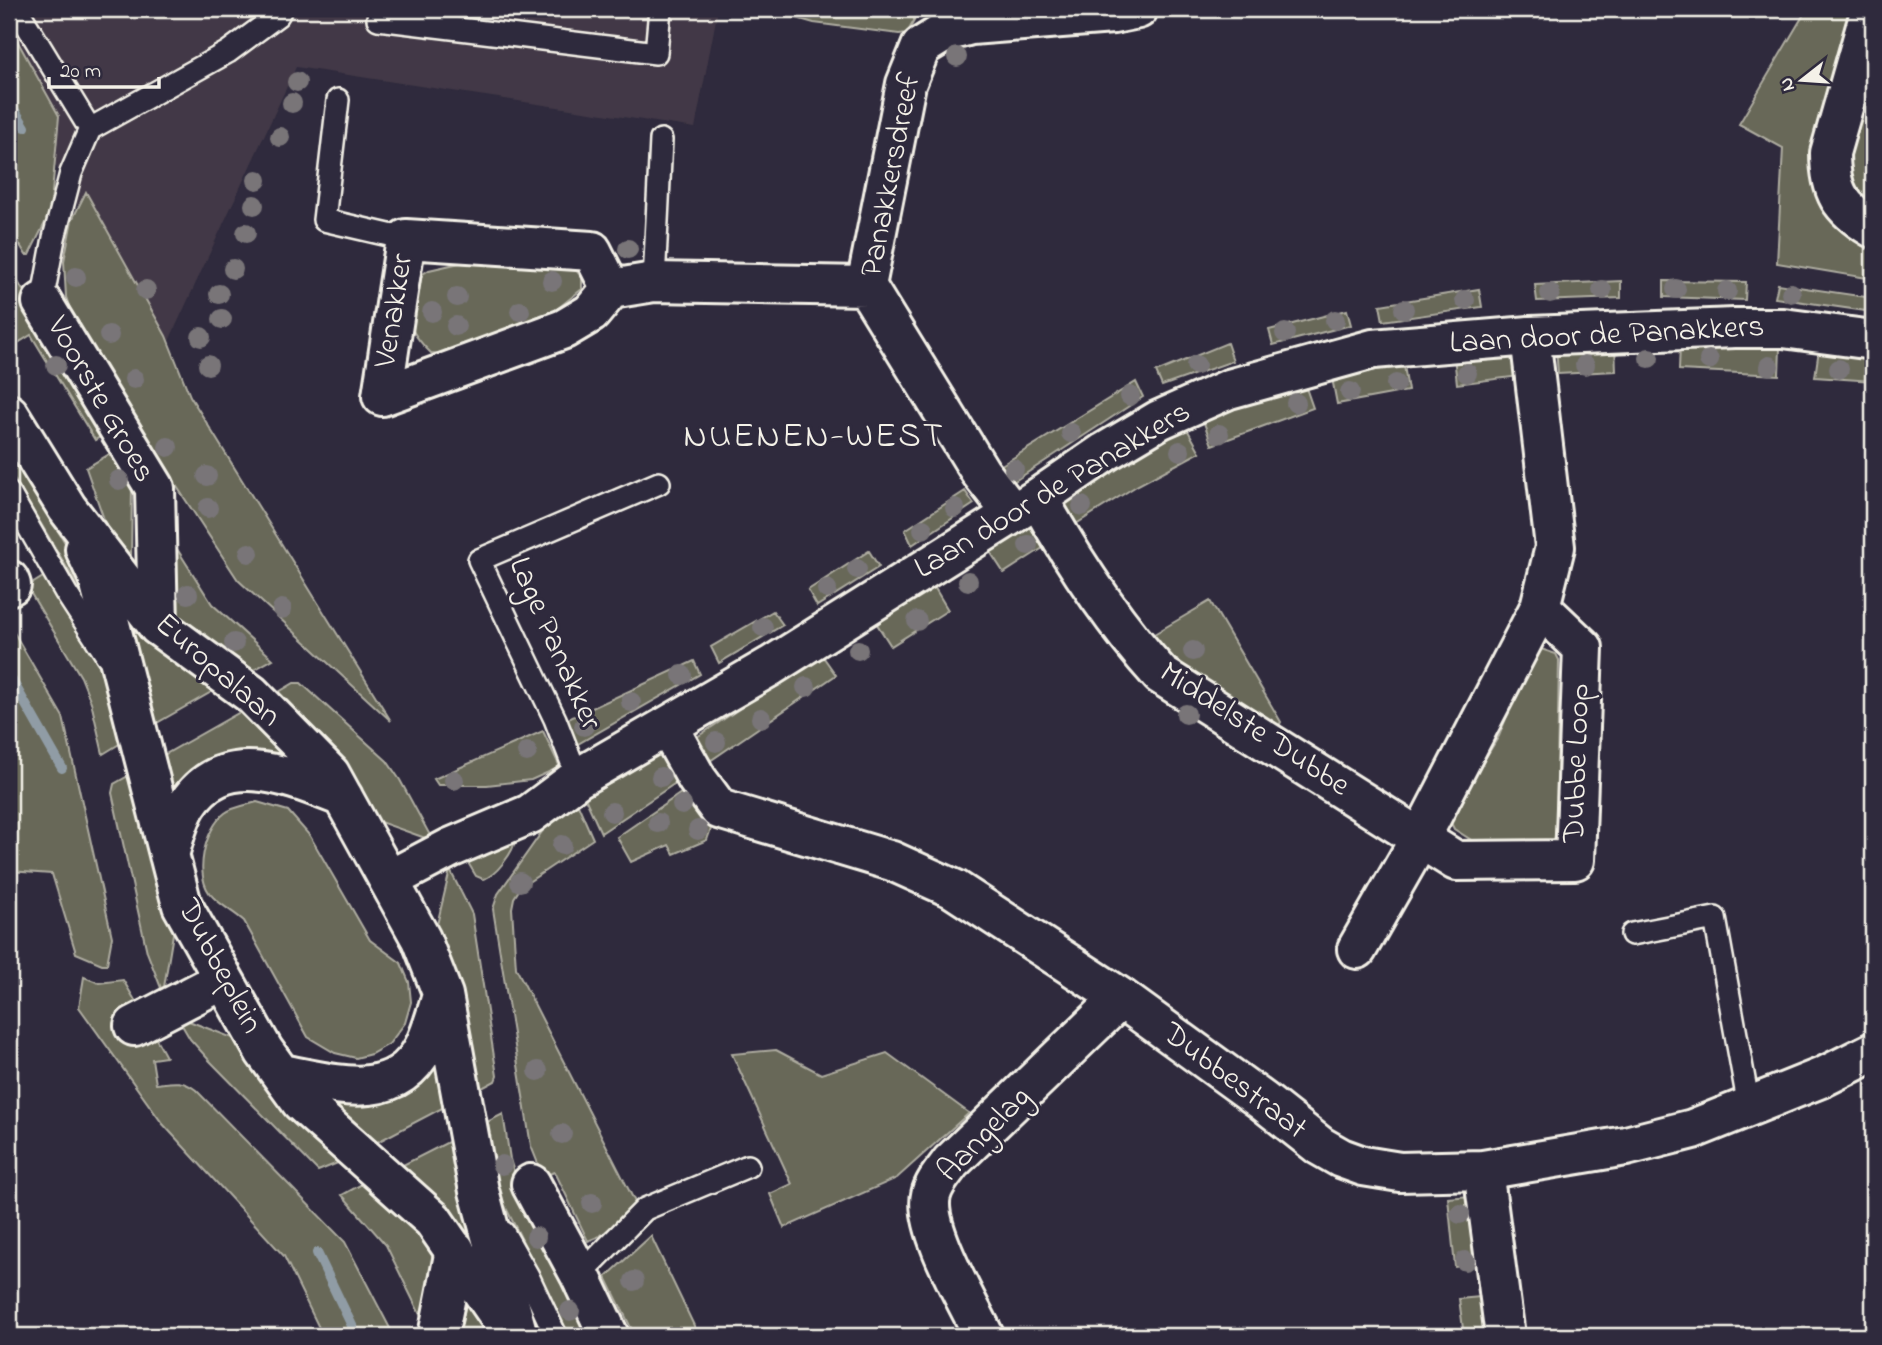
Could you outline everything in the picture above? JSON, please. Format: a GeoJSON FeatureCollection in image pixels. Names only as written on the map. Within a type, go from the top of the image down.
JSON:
{"type":"FeatureCollection","features":[{"type":"Feature","properties":{"kind":"street"},"geometry":{"type":"LineString","coordinates":[[970,17],[1113,14],[1138,9]]}},
{"type":"Feature","properties":{"kind":"street"},"geometry":{"type":"LineString","coordinates":[[1871,9],[1830,153],[1830,176],[1839,200],[1856,218],[1873,228]]}},
{"type":"Feature","properties":{"kind":"street","name":"Panakkersdreef"},"geometry":{"type":"LineString","coordinates":[[970,17],[920,47],[906,84],[866,286],[981,473],[1025,506]]}},
{"type":"Feature","properties":{"kind":"street","name":"Venakker"},"geometry":{"type":"LineString","coordinates":[[406,239],[592,251],[611,289],[591,313],[564,329],[382,396],[406,239]]}},
{"type":"Feature","properties":{"kind":"street"},"geometry":{"type":"LineString","coordinates":[[611,289],[654,282],[866,286]]}},
{"type":"Feature","properties":{"kind":"street","name":"Voorste Groes"},"geometry":{"type":"LineString","coordinates":[[42,302],[155,488],[159,625]]}},
{"type":"Feature","properties":{"kind":"street","name":"Laan door de Panakkers"},"geometry":{"type":"LineString","coordinates":[[389,880],[450,848],[530,814],[579,778],[771,666],[1025,506],[1105,452],[1159,421],[1229,389],[1373,349],[1530,336],[1783,328],[1873,340]]}},
{"type":"Feature","properties":{"kind":"street"},"geometry":{"type":"LineString","coordinates":[[1357,949],[1421,837],[1540,607],[1555,547],[1530,336]]}},
{"type":"Feature","properties":{"kind":"street","name":"Europalaan"},"geometry":{"type":"LineString","coordinates":[[9,414],[67,508],[159,625],[251,694],[330,774],[343,797]]}},
{"type":"Feature","properties":{"kind":"street","name":"Middelste Dubbe"},"geometry":{"type":"LineString","coordinates":[[1025,506],[1062,543],[1126,637],[1161,675],[1421,837]]}},
{"type":"Feature","properties":{"kind":"street","name":"Europalaan"},"geometry":{"type":"LineString","coordinates":[[67,508],[98,578],[169,855]]}},
{"type":"Feature","properties":{"kind":"street","name":"Dubbe Loop"},"geometry":{"type":"LineString","coordinates":[[1421,837],[1456,860],[1575,860],[1583,648],[1540,607]]}},
{"type":"Feature","properties":{"kind":"street","name":"Dubbestraat"},"geometry":{"type":"LineString","coordinates":[[667,727],[697,779],[719,809],[892,861],[954,889],[1121,998],[1320,1146],[1363,1166],[1399,1172],[1483,1170],[1626,1146],[1693,1129],[1823,1077],[1873,1052]]}},
{"type":"Feature","properties":{"kind":"street"},"geometry":{"type":"LineString","coordinates":[[169,855],[188,804],[200,790],[232,772],[249,770],[276,773],[343,797],[421,939],[443,995],[479,1191],[518,1336]]}},
{"type":"Feature","properties":{"kind":"street","name":"Dubbeplein"},"geometry":{"type":"LineString","coordinates":[[169,855],[182,905],[264,1051],[281,1074]]}},
{"type":"Feature","properties":{"kind":"street"},"geometry":{"type":"LineString","coordinates":[[134,1026],[223,980]]}},
{"type":"Feature","properties":{"kind":"street"},"geometry":{"type":"LineString","coordinates":[[281,1074],[358,1087],[379,1085],[397,1078],[414,1064],[425,1046],[443,995]]}},
{"type":"Feature","properties":{"kind":"street","name":"Aangelag"},"geometry":{"type":"LineString","coordinates":[[984,1336],[934,1230],[929,1211],[931,1192],[951,1162],[1121,998]]}},
{"type":"Feature","properties":{"kind":"street"},"geometry":{"type":"LineString","coordinates":[[281,1074],[301,1102],[433,1220],[513,1336]]}},
{"type":"Feature","properties":{"kind":"street"},"geometry":{"type":"LineString","coordinates":[[1483,1170],[1506,1336]]}},
{"type":"Feature","properties":{"kind":"street"},"geometry":{"type":"LineString","coordinates":[[531,1184],[609,1336]]}},
{"type":"Feature","properties":{"kind":"street"},"geometry":{"type":"LineString","coordinates":[[438,1336],[455,1250]]}},
{"type":"Feature","properties":{"kind":"lane"},"geometry":{"type":"LineString","coordinates":[[17,9],[90,129]]}},
{"type":"Feature","properties":{"kind":"lane"},"geometry":{"type":"LineString","coordinates":[[42,302],[54,238],[71,173],[90,129],[228,52],[278,15],[281,9]]}},
{"type":"Feature","properties":{"kind":"lane"},"geometry":{"type":"LineString","coordinates":[[379,9],[378,19],[656,53],[660,9]]}},
{"type":"Feature","properties":{"kind":"lane"},"geometry":{"type":"LineString","coordinates":[[338,100],[324,220],[406,239]]}},
{"type":"Feature","properties":{"kind":"lane"},"geometry":{"type":"LineString","coordinates":[[654,282],[661,140]]}},
{"type":"Feature","properties":{"kind":"lane","name":"Lage Panakker"},"geometry":{"type":"LineString","coordinates":[[579,778],[555,719],[479,560],[659,483]]}},
{"type":"Feature","properties":{"kind":"lane","name":"Europalaan"},"geometry":{"type":"LineString","coordinates":[[9,493],[66,593],[127,688]]}},
{"type":"Feature","properties":{"kind":"lane"},"geometry":{"type":"LineString","coordinates":[[1632,934],[1715,918],[1749,1107]]}},
{"type":"Feature","properties":{"kind":"lane"},"geometry":{"type":"LineString","coordinates":[[580,1275],[645,1209],[748,1167]]}},
{"type":"Feature","properties":{"kind":"lane"},"geometry":{"type":"LineString","coordinates":[[479,1191],[528,1276],[556,1336]]}},
{"type":"Feature","properties":{"kind":"shaded area"},"geometry":{"type":"Polygon","coordinates":[[[9,9],[718,9],[695,128],[296,67],[162,356],[9,82],[9,9]]]}},
{"type":"Feature","properties":{"kind":"green space"},"geometry":{"type":"Polygon","coordinates":[[[765,9],[914,9],[914,21],[907,33],[899,34],[814,23],[765,9]]]}},
{"type":"Feature","properties":{"kind":"green space"},"geometry":{"type":"Polygon","coordinates":[[[1807,9],[1862,9],[1813,167],[1873,241],[1873,279],[1777,263],[1783,148],[1739,124],[1807,9]]]}},
{"type":"Feature","properties":{"kind":"green space"},"geometry":{"type":"Polygon","coordinates":[[[9,26],[59,116],[51,204],[46,221],[29,255],[26,255],[9,227],[9,26]]]}},
{"type":"Feature","properties":{"kind":"green space"},"geometry":{"type":"Polygon","coordinates":[[[1858,88],[1873,92],[1873,215],[1839,172],[1858,88]]]}},
{"type":"Feature","properties":{"kind":"green space"},"geometry":{"type":"Polygon","coordinates":[[[86,192],[166,336],[190,396],[391,721],[238,580],[113,389],[75,324],[66,297],[64,261],[72,220],[86,192]]]}},
{"type":"Feature","properties":{"kind":"green space"},"geometry":{"type":"Polygon","coordinates":[[[486,257],[572,265],[582,278],[582,289],[547,317],[461,355],[431,353],[415,335],[409,319],[415,279],[429,270],[486,257]]]}},
{"type":"Feature","properties":{"kind":"green space"},"geometry":{"type":"Polygon","coordinates":[[[9,267],[108,432],[95,440],[31,335],[13,346],[9,339],[9,267]]]}},
{"type":"Feature","properties":{"kind":"green space"},"geometry":{"type":"Polygon","coordinates":[[[1621,281],[1621,298],[1537,301],[1535,285],[1621,281]]]}},
{"type":"Feature","properties":{"kind":"green space"},"geometry":{"type":"Polygon","coordinates":[[[1664,281],[1746,282],[1745,300],[1664,297],[1664,281]]]}},
{"type":"Feature","properties":{"kind":"green space"},"geometry":{"type":"Polygon","coordinates":[[[1778,284],[1873,298],[1873,312],[1775,298],[1778,284]]]}},
{"type":"Feature","properties":{"kind":"green space"},"geometry":{"type":"Polygon","coordinates":[[[1479,289],[1482,307],[1383,321],[1380,305],[1479,289]]]}},
{"type":"Feature","properties":{"kind":"green space"},"geometry":{"type":"Polygon","coordinates":[[[1347,310],[1351,325],[1273,345],[1269,330],[1347,310]]]}},
{"type":"Feature","properties":{"kind":"green space"},"geometry":{"type":"Polygon","coordinates":[[[1227,343],[1233,361],[1162,386],[1156,372],[1227,343]]]}},
{"type":"Feature","properties":{"kind":"green space"},"geometry":{"type":"Polygon","coordinates":[[[1680,343],[1780,348],[1779,375],[1679,370],[1680,343]]]}},
{"type":"Feature","properties":{"kind":"green space"},"geometry":{"type":"Polygon","coordinates":[[[1615,344],[1616,371],[1558,374],[1556,347],[1615,344]]]}},
{"type":"Feature","properties":{"kind":"green space"},"geometry":{"type":"Polygon","coordinates":[[[1517,349],[1520,376],[1457,384],[1454,356],[1517,349]]]}},
{"type":"Feature","properties":{"kind":"green space"},"geometry":{"type":"Polygon","coordinates":[[[1819,349],[1873,355],[1873,381],[1815,377],[1819,349]]]}},
{"type":"Feature","properties":{"kind":"green space"},"geometry":{"type":"Polygon","coordinates":[[[1404,365],[1408,391],[1337,404],[1332,378],[1404,365]]]}},
{"type":"Feature","properties":{"kind":"green space"},"geometry":{"type":"Polygon","coordinates":[[[1136,382],[1143,397],[1001,490],[990,472],[1136,382]]]}},
{"type":"Feature","properties":{"kind":"green space"},"geometry":{"type":"Polygon","coordinates":[[[1305,385],[1313,408],[1212,445],[1203,420],[1253,400],[1305,385]]]}},
{"type":"Feature","properties":{"kind":"green space"},"geometry":{"type":"Polygon","coordinates":[[[1187,429],[1200,452],[1138,485],[1076,524],[1059,502],[1123,461],[1187,429]]]}},
{"type":"Feature","properties":{"kind":"green space"},"geometry":{"type":"Polygon","coordinates":[[[9,449],[73,556],[88,588],[82,593],[9,470],[9,449]]]}},
{"type":"Feature","properties":{"kind":"green space"},"geometry":{"type":"Polygon","coordinates":[[[118,449],[132,485],[131,563],[113,545],[86,468],[118,449]]]}},
{"type":"Feature","properties":{"kind":"green space"},"geometry":{"type":"Polygon","coordinates":[[[965,491],[974,504],[912,545],[905,530],[965,491]]]}},
{"type":"Feature","properties":{"kind":"green space"},"geometry":{"type":"Polygon","coordinates":[[[1030,522],[1046,546],[1004,573],[989,550],[1030,522]]]}},
{"type":"Feature","properties":{"kind":"green space"},"geometry":{"type":"Polygon","coordinates":[[[172,541],[212,604],[273,659],[243,676],[171,621],[172,541]]]}},
{"type":"Feature","properties":{"kind":"green space"},"geometry":{"type":"Polygon","coordinates":[[[869,551],[879,567],[817,606],[808,590],[869,551]]]}},
{"type":"Feature","properties":{"kind":"green space"},"geometry":{"type":"Polygon","coordinates":[[[48,574],[113,684],[129,738],[103,754],[91,702],[81,677],[27,587],[48,574]]]}},
{"type":"Feature","properties":{"kind":"green space"},"geometry":{"type":"Polygon","coordinates":[[[933,585],[948,610],[891,646],[875,621],[933,585]]]}},
{"type":"Feature","properties":{"kind":"green space"},"geometry":{"type":"Polygon","coordinates":[[[1210,601],[1281,722],[1276,731],[1165,663],[1149,637],[1210,601]]]}},
{"type":"Feature","properties":{"kind":"green space"},"geometry":{"type":"Polygon","coordinates":[[[773,611],[783,625],[719,663],[711,647],[773,611]]]}},
{"type":"Feature","properties":{"kind":"green space"},"geometry":{"type":"Polygon","coordinates":[[[134,613],[220,687],[148,728],[121,619],[134,613]]]}},
{"type":"Feature","properties":{"kind":"green space"},"geometry":{"type":"Polygon","coordinates":[[[9,624],[63,717],[112,937],[107,964],[76,953],[52,874],[9,871],[9,624]]]}},
{"type":"Feature","properties":{"kind":"green space"},"geometry":{"type":"Polygon","coordinates":[[[1541,649],[1556,654],[1559,660],[1554,840],[1545,843],[1481,846],[1454,829],[1450,821],[1452,812],[1499,736],[1532,653],[1541,649]]]}},
{"type":"Feature","properties":{"kind":"green space"},"geometry":{"type":"Polygon","coordinates":[[[824,658],[836,675],[707,763],[694,739],[814,659],[824,658]]]}},
{"type":"Feature","properties":{"kind":"green space"},"geometry":{"type":"Polygon","coordinates":[[[694,661],[700,674],[576,745],[566,720],[694,661]]]}},
{"type":"Feature","properties":{"kind":"green space"},"geometry":{"type":"Polygon","coordinates":[[[294,683],[301,683],[387,761],[400,780],[431,840],[377,821],[272,696],[294,683]]]}},
{"type":"Feature","properties":{"kind":"green space"},"geometry":{"type":"Polygon","coordinates":[[[249,707],[300,756],[173,802],[157,759],[249,707]]]}},
{"type":"Feature","properties":{"kind":"green space"},"geometry":{"type":"Polygon","coordinates":[[[543,731],[560,767],[531,780],[487,785],[438,785],[434,779],[543,731]]]}},
{"type":"Feature","properties":{"kind":"green space"},"geometry":{"type":"Polygon","coordinates":[[[664,752],[680,780],[601,833],[585,798],[664,752]]]}},
{"type":"Feature","properties":{"kind":"green space"},"geometry":{"type":"Polygon","coordinates":[[[137,771],[174,928],[164,987],[161,988],[147,952],[112,793],[114,784],[137,771]]]}},
{"type":"Feature","properties":{"kind":"green space"},"geometry":{"type":"Polygon","coordinates":[[[687,789],[712,826],[707,840],[674,854],[669,845],[631,862],[617,837],[687,789]]]}},
{"type":"Feature","properties":{"kind":"green space"},"geometry":{"type":"Polygon","coordinates":[[[576,800],[593,839],[521,887],[514,898],[512,908],[516,968],[637,1206],[600,1236],[588,1241],[555,1172],[543,1176],[531,1146],[493,909],[498,894],[544,829],[576,800]]]}},
{"type":"Feature","properties":{"kind":"green space"},"geometry":{"type":"Polygon","coordinates":[[[257,802],[288,811],[310,836],[370,940],[401,963],[409,982],[411,1002],[405,1023],[389,1044],[371,1054],[356,1058],[335,1053],[308,1037],[244,921],[213,897],[207,889],[202,866],[212,830],[228,811],[257,802]]]}},
{"type":"Feature","properties":{"kind":"green space"},"geometry":{"type":"Polygon","coordinates":[[[515,839],[512,850],[498,869],[483,879],[476,876],[467,861],[515,839]]]}},
{"type":"Feature","properties":{"kind":"green space"},"geometry":{"type":"Polygon","coordinates":[[[450,870],[472,914],[497,1076],[495,1081],[471,1094],[436,929],[450,870]]]}},
{"type":"Feature","properties":{"kind":"green space"},"geometry":{"type":"Polygon","coordinates":[[[84,977],[99,983],[123,980],[136,1002],[120,1012],[137,1042],[153,1033],[166,1057],[152,1059],[156,1084],[181,1083],[196,1090],[345,1242],[394,1336],[323,1336],[284,1256],[162,1123],[79,1007],[84,977]]]}},
{"type":"Feature","properties":{"kind":"green space"},"geometry":{"type":"Polygon","coordinates":[[[181,1018],[235,1039],[241,1036],[345,1160],[318,1171],[190,1039],[179,1020],[181,1018]]]}},
{"type":"Feature","properties":{"kind":"green space"},"geometry":{"type":"Polygon","coordinates":[[[776,1050],[821,1074],[887,1053],[969,1113],[897,1178],[784,1228],[770,1194],[792,1184],[732,1054],[776,1050]]]}},
{"type":"Feature","properties":{"kind":"green space"},"geometry":{"type":"Polygon","coordinates":[[[429,1069],[444,1072],[450,1104],[366,1148],[324,1112],[330,1100],[429,1069]]]}},
{"type":"Feature","properties":{"kind":"green space"},"geometry":{"type":"Polygon","coordinates":[[[503,1114],[516,1179],[594,1336],[570,1336],[488,1172],[477,1127],[503,1114]]]}},
{"type":"Feature","properties":{"kind":"green space"},"geometry":{"type":"Polygon","coordinates":[[[458,1137],[478,1238],[465,1244],[395,1169],[458,1137]]]}},
{"type":"Feature","properties":{"kind":"green space"},"geometry":{"type":"Polygon","coordinates":[[[373,1178],[446,1257],[428,1331],[386,1245],[342,1195],[373,1178]]]}},
{"type":"Feature","properties":{"kind":"green space"},"geometry":{"type":"Polygon","coordinates":[[[1470,1196],[1478,1264],[1455,1267],[1448,1198],[1470,1196]]]}},
{"type":"Feature","properties":{"kind":"green space"},"geometry":{"type":"Polygon","coordinates":[[[651,1236],[699,1336],[635,1336],[606,1277],[651,1236]]]}},
{"type":"Feature","properties":{"kind":"green space"},"geometry":{"type":"Polygon","coordinates":[[[1480,1297],[1485,1336],[1464,1336],[1459,1299],[1480,1297]]]}},
{"type":"Feature","properties":{"kind":"green space"},"geometry":{"type":"Polygon","coordinates":[[[472,1299],[492,1336],[459,1336],[466,1303],[472,1299]]]}},
{"type":"Feature","properties":{"kind":"waterway"},"geometry":{"type":"LineString","coordinates":[[9,101],[25,127]]}},
{"type":"Feature","properties":{"kind":"waterway"},"geometry":{"type":"LineString","coordinates":[[9,675],[62,768]]}},
{"type":"Feature","properties":{"kind":"waterway"},"geometry":{"type":"LineString","coordinates":[[317,1253],[357,1336]]}},
{"type":"Feature","properties":{"kind":"district","name":"NUENEN-WEST"},"geometry":{"type":"Point","coordinates":[814,437]}}]}
